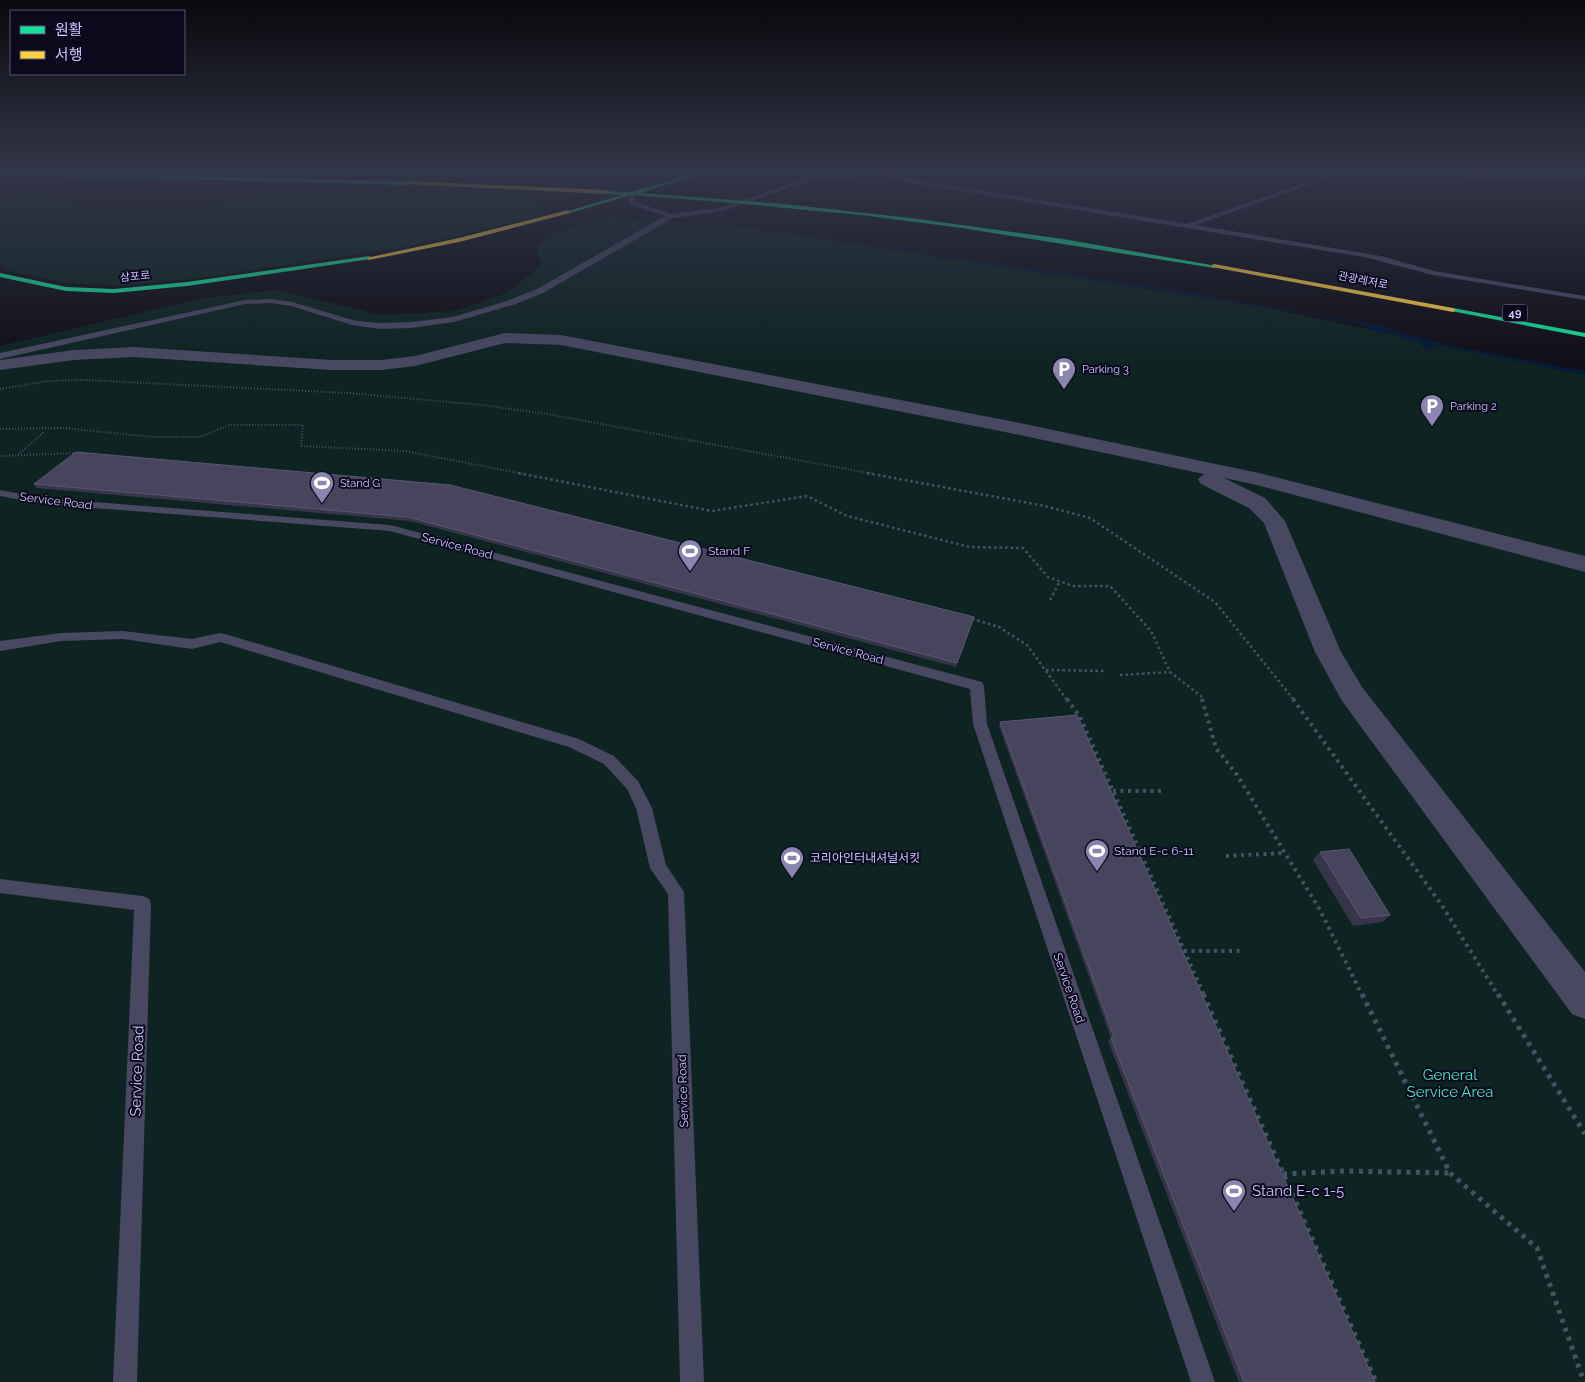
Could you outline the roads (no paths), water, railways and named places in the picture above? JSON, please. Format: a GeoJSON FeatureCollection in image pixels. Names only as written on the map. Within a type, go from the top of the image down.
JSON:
{"type":"FeatureCollection","features":[{"type":"Feature","properties":{"kind":"main road","name":"삼포로"},"geometry":{"type":"LineString","coordinates":[[0,275],[68,289],[126,289],[211,280],[371,257],[424,248],[481,234]]}},
{"type":"Feature","properties":{"kind":"main road","name":"관광레저로"},"geometry":{"type":"LineString","coordinates":[[1068,234],[1202,255],[1446,304],[1585,326]]}},
{"type":"Feature","properties":{"kind":"main road","name":"관광레저로"},"geometry":{"type":"LineString","coordinates":[[1446,304],[1585,334]]}},
{"type":"Feature","properties":{"kind":"street"},"geometry":{"type":"LineString","coordinates":[[0,365],[74,355],[134,352],[332,365],[380,365],[415,361],[505,338],[561,340],[1005,426],[1294,488],[1585,564]]}},
{"type":"Feature","properties":{"kind":"street"},"geometry":{"type":"LineString","coordinates":[[1120,450],[1207,478],[1257,503],[1274,521]]}},
{"type":"Feature","properties":{"kind":"street"},"geometry":{"type":"LineString","coordinates":[[1294,488],[1277,487],[1269,490],[1265,498],[1328,652],[1352,694],[1585,1001]]}},
{"type":"Feature","properties":{"kind":"lane"},"geometry":{"type":"LineString","coordinates":[[0,356],[245,302],[272,301],[292,304],[355,323],[380,326],[411,325],[454,319],[510,303],[540,291],[639,234]]}},
{"type":"Feature","properties":{"kind":"lane"},"geometry":{"type":"LineString","coordinates":[[1245,234],[1381,258],[1433,273],[1585,298]]}},
{"type":"Feature","properties":{"kind":"lane","name":"Service Road"},"geometry":{"type":"LineString","coordinates":[[0,493],[42,501],[390,528],[977,686],[980,724],[1203,1382]]}},
{"type":"Feature","properties":{"kind":"lane","name":"Service Road"},"geometry":{"type":"LineString","coordinates":[[0,646],[70,636],[123,635],[192,644],[220,637],[574,743],[609,760],[633,785],[644,808],[658,868],[676,892],[692,1382]]}},
{"type":"Feature","properties":{"kind":"lane","name":"Service Road"},"geometry":{"type":"LineString","coordinates":[[0,886],[143,904],[125,1382]]}},
{"type":"Feature","properties":{"kind":"water"},"geometry":{"type":"Polygon","coordinates":[[[802,234],[1181,291],[1383,326],[1423,339],[1463,348],[1585,371],[1585,375],[1436,345],[1428,352],[1418,342],[1386,332],[1379,335],[1366,325],[1298,312],[802,234]]]}},
{"type":"Feature","properties":{"kind":"place","name":"Parking 3"},"geometry":{"type":"Point","coordinates":[1064,390]}},
{"type":"Feature","properties":{"kind":"place","name":"Parking 2"},"geometry":{"type":"Point","coordinates":[1432,427]}},
{"type":"Feature","properties":{"kind":"place","name":"Stand G"},"geometry":{"type":"Point","coordinates":[322,504]}},
{"type":"Feature","properties":{"kind":"place","name":"Stand F"},"geometry":{"type":"Point","coordinates":[690,572]}},
{"type":"Feature","properties":{"kind":"place","name":"Stand E-c 6-11"},"geometry":{"type":"Point","coordinates":[1097,872]}},
{"type":"Feature","properties":{"kind":"place","name":"코리아인터내셔널서킷"},"geometry":{"type":"Point","coordinates":[792,879]}},
{"type":"Feature","properties":{"kind":"place","name":"Stand E-c 1-5"},"geometry":{"type":"Point","coordinates":[1234,1212]}},
{"type":"Feature","properties":{"kind":"park label","name":"General Service Area"},"geometry":{"type":"Point","coordinates":[1450,1084]}}]}
